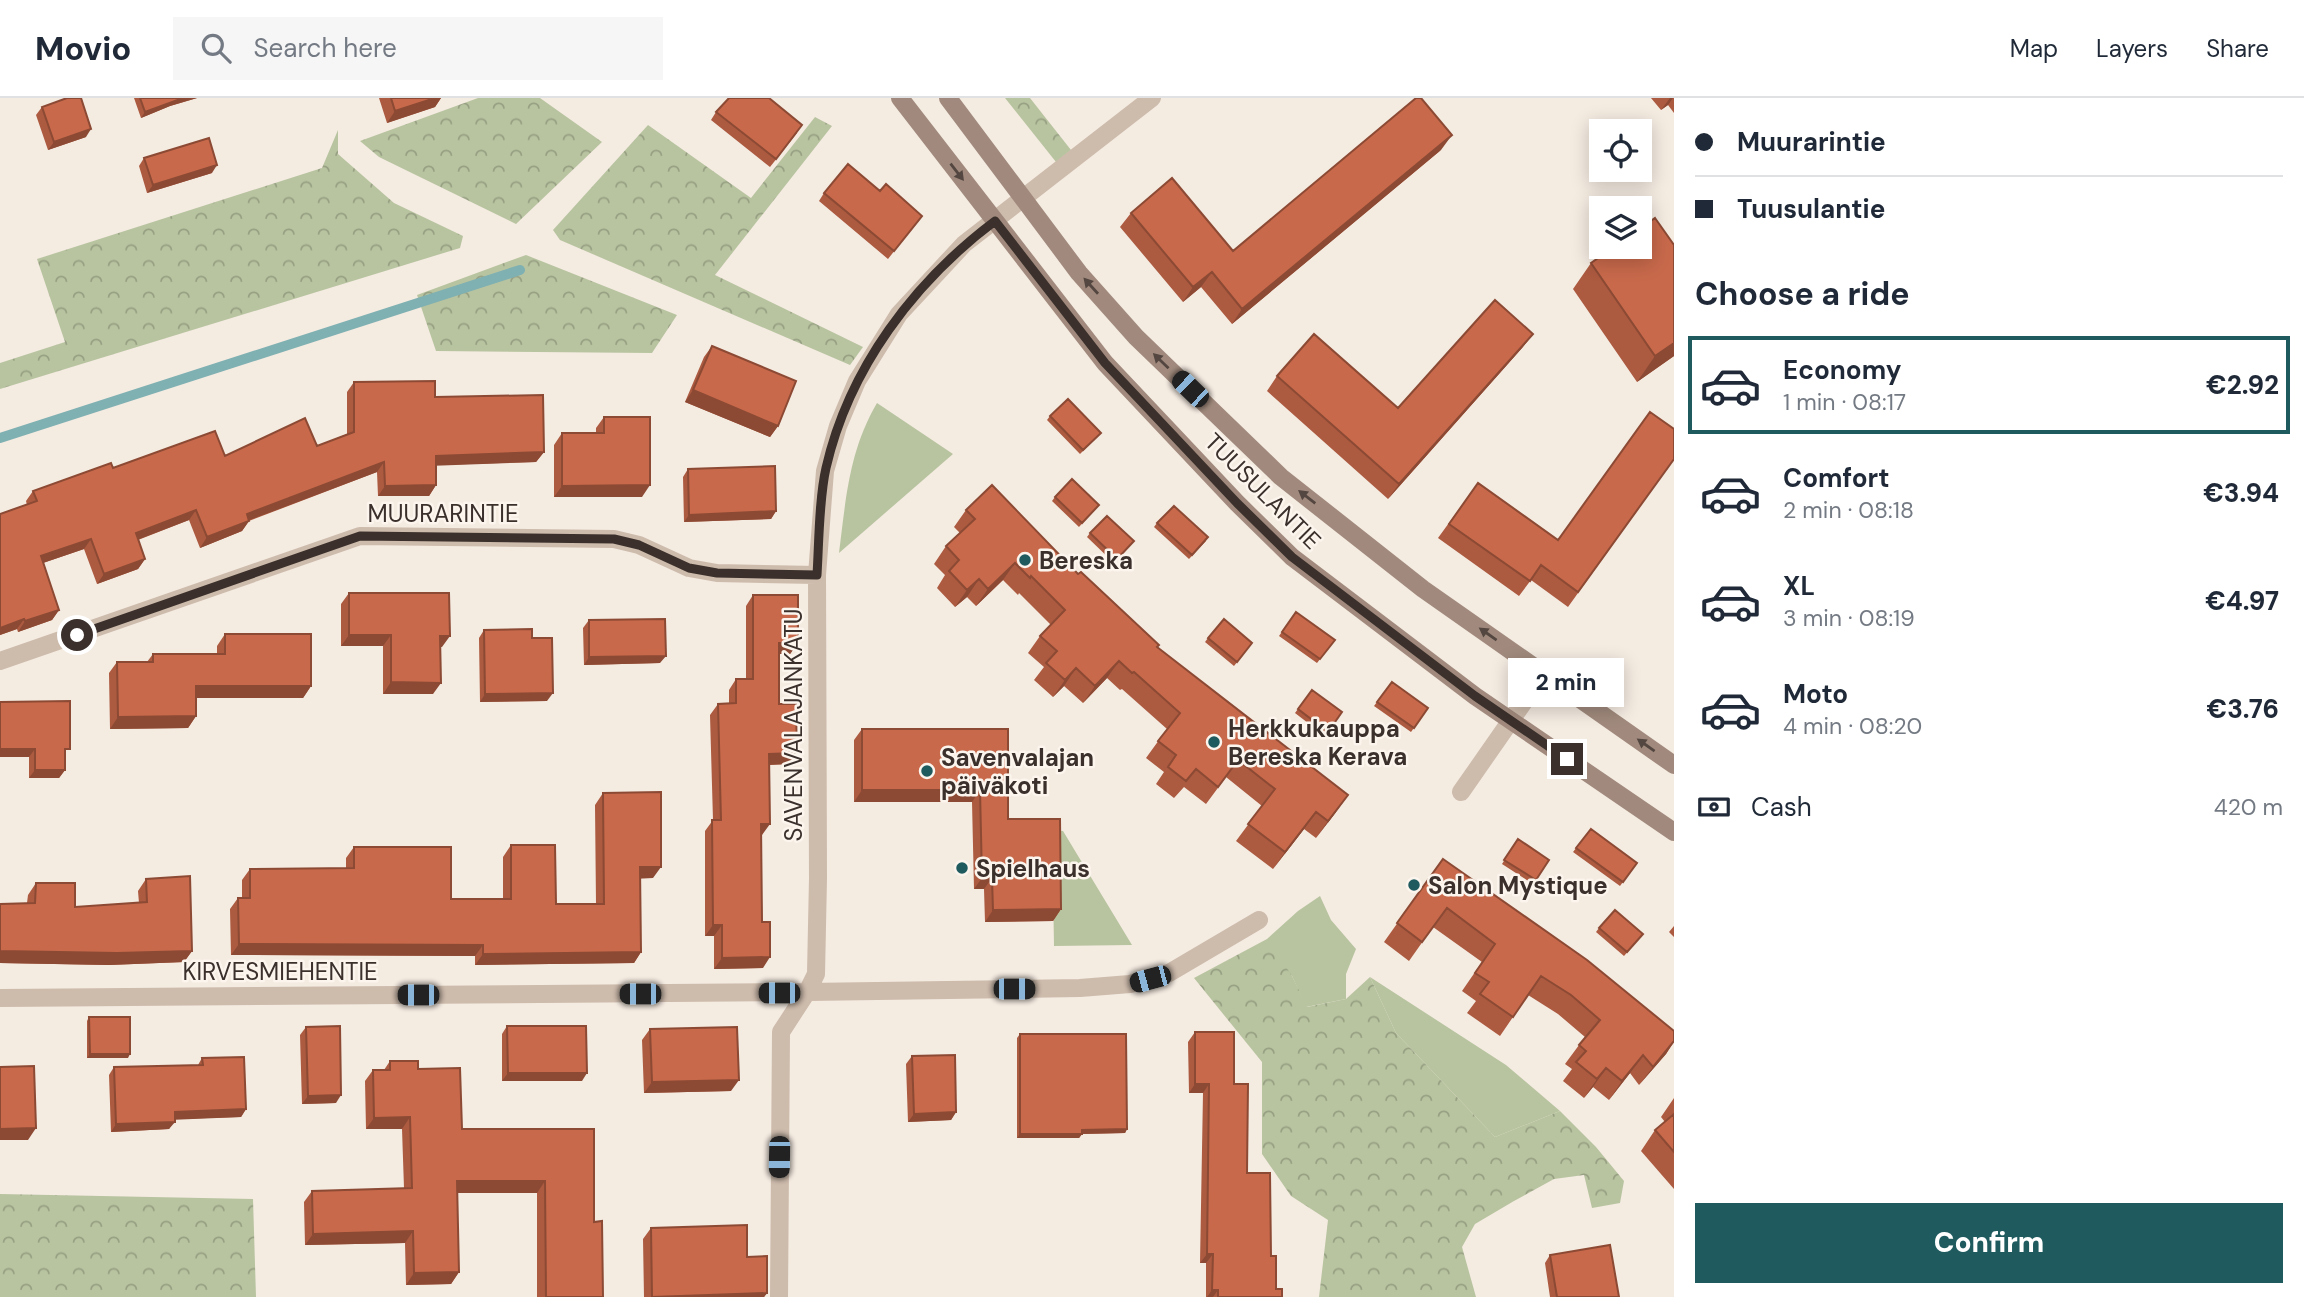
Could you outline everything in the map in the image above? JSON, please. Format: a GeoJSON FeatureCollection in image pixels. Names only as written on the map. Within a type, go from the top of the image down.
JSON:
{"type":"FeatureCollection","features":[{"type":"Feature","properties":{"kind":"main road","name":"TUUSULANTIE"},"geometry":{"type":"LineString","coordinates":[[900,98],[1105,363],[1283,548],[1327,585],[1510,721],[1674,832]]}},
{"type":"Feature","properties":{"kind":"main road","name":"TUUSULANTIE"},"geometry":{"type":"LineString","coordinates":[[948,98],[1079,273],[1136,337],[1281,477],[1423,589],[1674,765]]}},
{"type":"Feature","properties":{"kind":"street","name":"SAVENVALAJANKATU"},"geometry":{"type":"LineString","coordinates":[[779,1297],[781,1032],[816,974],[817,575],[825,471],[838,426],[857,381],[899,314],[964,244],[1152,98]]}},
{"type":"Feature","properties":{"kind":"street","name":"MUURARINTIE"},"geometry":{"type":"LineString","coordinates":[[0,662],[360,536],[614,539],[639,545],[689,568],[717,573],[817,575]]}},
{"type":"Feature","properties":{"kind":"street"},"geometry":{"type":"LineString","coordinates":[[1461,792],[1544,673]]}},
{"type":"Feature","properties":{"kind":"street","name":"KIRVESMIEHENTIE"},"geometry":{"type":"LineString","coordinates":[[0,998],[1080,988],[1130,984],[1169,973],[1259,920]]}},
{"type":"Feature","properties":{"kind":"green space"},"geometry":{"type":"Polygon","coordinates":[[[478,98],[540,98],[602,142],[516,224],[379,157],[360,141],[478,98]]]}},
{"type":"Feature","properties":{"kind":"green space"},"geometry":{"type":"Polygon","coordinates":[[[1005,98],[1030,98],[1071,150],[1056,162],[1005,98]]]}},
{"type":"Feature","properties":{"kind":"green space"},"geometry":{"type":"Polygon","coordinates":[[[815,117],[832,126],[715,275],[863,347],[850,365],[560,240],[553,230],[648,125],[751,198],[815,117]]]}},
{"type":"Feature","properties":{"kind":"green space"},"geometry":{"type":"Polygon","coordinates":[[[338,130],[338,154],[394,203],[463,236],[460,248],[0,389],[0,363],[65,342],[37,259],[322,168],[338,130]]]}},
{"type":"Feature","properties":{"kind":"green space"},"geometry":{"type":"Polygon","coordinates":[[[526,255],[677,315],[652,353],[436,351],[417,295],[526,255]]]}},
{"type":"Feature","properties":{"kind":"green space"},"geometry":{"type":"Polygon","coordinates":[[[877,403],[953,454],[839,553],[855,457],[860,439],[877,403]]]}},
{"type":"Feature","properties":{"kind":"green space"},"geometry":{"type":"Polygon","coordinates":[[[1052,830],[1063,831],[1132,945],[1054,946],[1052,830]]]}},
{"type":"Feature","properties":{"kind":"green space"},"geometry":{"type":"Polygon","coordinates":[[[1320,896],[1331,920],[1356,949],[1346,974],[1346,999],[1306,1007],[1292,976],[1265,950],[1267,939],[1298,911],[1320,896]]]}},
{"type":"Feature","properties":{"kind":"green space"},"geometry":{"type":"Polygon","coordinates":[[[1267,939],[1292,976],[1307,1007],[1346,999],[1370,977],[1396,1033],[1495,1137],[1560,1111],[1596,1147],[1624,1181],[1620,1203],[1592,1208],[1584,1175],[1554,1179],[1475,1224],[1462,1247],[1476,1297],[1319,1297],[1328,1220],[1291,1196],[1262,1154],[1262,1062],[1194,978],[1267,939]]]}},
{"type":"Feature","properties":{"kind":"green space"},"geometry":{"type":"Polygon","coordinates":[[[1370,977],[1506,1065],[1560,1111],[1495,1137],[1396,1033],[1370,977]]]}},
{"type":"Feature","properties":{"kind":"green space"},"geometry":{"type":"Polygon","coordinates":[[[0,1194],[253,1199],[256,1297],[0,1297],[0,1194]]]}},
{"type":"Feature","properties":{"kind":"building"},"geometry":{"type":"Polygon","coordinates":[[[67,98],[81,98],[91,129],[54,142],[42,107],[67,98]]]}},
{"type":"Feature","properties":{"kind":"building"},"geometry":{"type":"Polygon","coordinates":[[[140,98],[183,98],[145,112],[140,98]]]}},
{"type":"Feature","properties":{"kind":"building"},"geometry":{"type":"Polygon","coordinates":[[[391,98],[435,98],[395,111],[391,98]]]}},
{"type":"Feature","properties":{"kind":"building"},"geometry":{"type":"Polygon","coordinates":[[[729,98],[769,98],[802,125],[776,159],[716,112],[729,98]]]}},
{"type":"Feature","properties":{"kind":"building"},"geometry":{"type":"Polygon","coordinates":[[[1416,98],[1421,98],[1452,135],[1242,309],[1212,272],[1193,287],[1131,213],[1172,178],[1233,251],[1416,98]]]}},
{"type":"Feature","properties":{"kind":"building"},"geometry":{"type":"Polygon","coordinates":[[[209,138],[217,165],[153,185],[144,158],[209,138]]]}},
{"type":"Feature","properties":{"kind":"building"},"geometry":{"type":"Polygon","coordinates":[[[848,164],[880,191],[886,184],[922,216],[894,251],[824,193],[848,164]]]}},
{"type":"Feature","properties":{"kind":"building"},"geometry":{"type":"Polygon","coordinates":[[[1655,218],[1674,245],[1674,343],[1655,356],[1591,263],[1597,259],[1652,259],[1652,220],[1655,218]]]}},
{"type":"Feature","properties":{"kind":"building"},"geometry":{"type":"Polygon","coordinates":[[[1495,300],[1533,334],[1399,484],[1277,376],[1314,334],[1398,408],[1495,300]]]}},
{"type":"Feature","properties":{"kind":"building"},"geometry":{"type":"Polygon","coordinates":[[[712,346],[796,381],[778,426],[693,390],[712,346]]]}},
{"type":"Feature","properties":{"kind":"building"},"geometry":{"type":"Polygon","coordinates":[[[435,381],[435,397],[543,395],[544,452],[436,456],[436,485],[385,486],[384,462],[247,514],[249,521],[207,537],[196,510],[136,533],[145,559],[104,574],[91,539],[41,556],[59,610],[0,628],[0,514],[37,501],[33,491],[111,463],[113,468],[215,431],[225,456],[305,418],[317,446],[354,432],[354,382],[435,381]]]}},
{"type":"Feature","properties":{"kind":"building"},"geometry":{"type":"Polygon","coordinates":[[[1068,399],[1101,433],[1083,450],[1050,416],[1068,399]]]}},
{"type":"Feature","properties":{"kind":"building"},"geometry":{"type":"Polygon","coordinates":[[[1650,412],[1674,429],[1674,459],[1578,592],[1541,565],[1530,581],[1449,524],[1478,483],[1558,540],[1650,412]]]}},
{"type":"Feature","properties":{"kind":"building"},"geometry":{"type":"Polygon","coordinates":[[[604,417],[650,417],[650,485],[562,486],[562,433],[604,433],[604,417]]]}},
{"type":"Feature","properties":{"kind":"building"},"geometry":{"type":"Polygon","coordinates":[[[775,466],[776,511],[689,515],[688,469],[775,466]]]}},
{"type":"Feature","properties":{"kind":"building"},"geometry":{"type":"Polygon","coordinates":[[[1072,479],[1099,505],[1082,523],[1055,497],[1072,479]]]}},
{"type":"Feature","properties":{"kind":"building"},"geometry":{"type":"Polygon","coordinates":[[[992,485],[1078,574],[1081,572],[1159,645],[1157,647],[1348,795],[1328,821],[1316,812],[1285,852],[1248,824],[1275,789],[1238,760],[1218,787],[1196,769],[1186,781],[1168,767],[1176,755],[1158,741],[1180,713],[1134,672],[1119,661],[1095,686],[1076,668],[1065,680],[1046,663],[1057,651],[1040,636],[1065,610],[1031,576],[1030,578],[1015,563],[988,589],[979,579],[967,590],[949,571],[959,560],[946,546],[975,519],[966,510],[992,485]]]}},
{"type":"Feature","properties":{"kind":"building"},"geometry":{"type":"Polygon","coordinates":[[[1174,506],[1208,537],[1192,555],[1157,523],[1174,506]]]}},
{"type":"Feature","properties":{"kind":"building"},"geometry":{"type":"Polygon","coordinates":[[[1107,516],[1134,541],[1117,559],[1090,533],[1107,516]]]}},
{"type":"Feature","properties":{"kind":"building"},"geometry":{"type":"Polygon","coordinates":[[[349,593],[449,593],[450,636],[440,636],[441,683],[391,682],[391,635],[349,635],[349,593]]]}},
{"type":"Feature","properties":{"kind":"building"},"geometry":{"type":"Polygon","coordinates":[[[753,595],[798,595],[798,643],[779,643],[779,704],[796,704],[797,753],[769,754],[770,824],[761,824],[762,922],[770,922],[770,957],[722,958],[722,925],[713,925],[712,820],[721,820],[718,704],[736,703],[736,679],[753,679],[753,595]]]}},
{"type":"Feature","properties":{"kind":"building"},"geometry":{"type":"Polygon","coordinates":[[[1296,612],[1335,640],[1320,659],[1282,632],[1296,612]]]}},
{"type":"Feature","properties":{"kind":"building"},"geometry":{"type":"Polygon","coordinates":[[[665,619],[666,656],[589,657],[589,620],[665,619]]]}},
{"type":"Feature","properties":{"kind":"building"},"geometry":{"type":"Polygon","coordinates":[[[1224,619],[1252,643],[1237,662],[1208,638],[1224,619]]]}},
{"type":"Feature","properties":{"kind":"building"},"geometry":{"type":"Polygon","coordinates":[[[532,629],[532,638],[552,638],[553,693],[485,694],[484,630],[532,629]]]}},
{"type":"Feature","properties":{"kind":"building"},"geometry":{"type":"Polygon","coordinates":[[[225,634],[311,634],[311,686],[196,686],[196,716],[118,717],[117,662],[153,662],[153,654],[225,654],[225,634]]]}},
{"type":"Feature","properties":{"kind":"building"},"geometry":{"type":"Polygon","coordinates":[[[1392,682],[1428,708],[1414,728],[1377,702],[1392,682]]]}},
{"type":"Feature","properties":{"kind":"building"},"geometry":{"type":"Polygon","coordinates":[[[1312,690],[1342,712],[1328,732],[1298,709],[1312,690]]]}},
{"type":"Feature","properties":{"kind":"building"},"geometry":{"type":"Polygon","coordinates":[[[70,701],[70,749],[65,749],[65,770],[35,770],[35,749],[0,749],[0,702],[70,701]]]}},
{"type":"Feature","properties":{"kind":"building"},"geometry":{"type":"Polygon","coordinates":[[[862,729],[1008,729],[1008,819],[1060,819],[1061,909],[993,910],[992,878],[982,878],[980,790],[862,790],[862,729]]]}},
{"type":"Feature","properties":{"kind":"building"},"geometry":{"type":"Polygon","coordinates":[[[661,792],[661,867],[640,867],[641,952],[483,954],[483,945],[239,944],[238,898],[250,898],[250,869],[354,868],[354,847],[451,847],[451,899],[511,899],[511,845],[555,845],[556,904],[604,904],[603,793],[661,792]]]}},
{"type":"Feature","properties":{"kind":"building"},"geometry":{"type":"Polygon","coordinates":[[[1591,829],[1637,863],[1623,882],[1576,848],[1591,829]]]}},
{"type":"Feature","properties":{"kind":"building"},"geometry":{"type":"Polygon","coordinates":[[[1518,839],[1549,860],[1536,880],[1504,860],[1518,839]]]}},
{"type":"Feature","properties":{"kind":"building"},"geometry":{"type":"Polygon","coordinates":[[[1443,859],[1587,960],[1674,1031],[1674,1041],[1653,1067],[1643,1055],[1622,1081],[1606,1068],[1597,1079],[1576,1062],[1586,1051],[1579,1045],[1600,1020],[1571,995],[1541,976],[1513,1017],[1480,994],[1489,982],[1475,973],[1495,944],[1447,908],[1422,942],[1397,923],[1443,859]]]}},
{"type":"Feature","properties":{"kind":"building"},"geometry":{"type":"Polygon","coordinates":[[[190,876],[192,951],[0,951],[0,904],[35,903],[36,883],[75,883],[75,907],[147,902],[146,879],[190,876]]]}},
{"type":"Feature","properties":{"kind":"building"},"geometry":{"type":"Polygon","coordinates":[[[1615,910],[1643,934],[1627,952],[1599,928],[1615,910]]]}},
{"type":"Feature","properties":{"kind":"building"},"geometry":{"type":"Polygon","coordinates":[[[89,1017],[130,1017],[130,1054],[90,1054],[89,1017]]]}},
{"type":"Feature","properties":{"kind":"building"},"geometry":{"type":"Polygon","coordinates":[[[340,1026],[341,1095],[308,1096],[306,1027],[340,1026]]]}},
{"type":"Feature","properties":{"kind":"building"},"geometry":{"type":"Polygon","coordinates":[[[507,1026],[586,1026],[587,1073],[508,1073],[507,1026]]]}},
{"type":"Feature","properties":{"kind":"building"},"geometry":{"type":"Polygon","coordinates":[[[737,1027],[739,1080],[652,1082],[650,1029],[737,1027]]]}},
{"type":"Feature","properties":{"kind":"building"},"geometry":{"type":"Polygon","coordinates":[[[1195,1032],[1234,1032],[1234,1084],[1248,1084],[1247,1173],[1270,1173],[1271,1256],[1276,1256],[1276,1289],[1282,1289],[1282,1297],[1218,1297],[1218,1290],[1212,1290],[1213,1254],[1207,1254],[1209,1084],[1195,1084],[1195,1032]]]}},
{"type":"Feature","properties":{"kind":"building"},"geometry":{"type":"Polygon","coordinates":[[[1020,1034],[1126,1034],[1127,1129],[1082,1130],[1082,1134],[1020,1134],[1020,1034]]]}},
{"type":"Feature","properties":{"kind":"building"},"geometry":{"type":"Polygon","coordinates":[[[955,1055],[956,1112],[914,1114],[912,1056],[955,1055]]]}},
{"type":"Feature","properties":{"kind":"building"},"geometry":{"type":"Polygon","coordinates":[[[244,1057],[246,1109],[175,1112],[175,1122],[116,1124],[114,1067],[203,1065],[202,1058],[244,1057]]]}},
{"type":"Feature","properties":{"kind":"building"},"geometry":{"type":"Polygon","coordinates":[[[390,1061],[418,1061],[418,1069],[460,1068],[462,1129],[594,1129],[594,1222],[602,1221],[603,1297],[546,1297],[545,1181],[457,1181],[459,1272],[414,1273],[413,1231],[313,1234],[312,1191],[412,1188],[410,1117],[374,1118],[373,1070],[390,1070],[390,1061]]]}},
{"type":"Feature","properties":{"kind":"building"},"geometry":{"type":"Polygon","coordinates":[[[34,1066],[36,1128],[0,1129],[0,1067],[34,1066]]]}},
{"type":"Feature","properties":{"kind":"building"},"geometry":{"type":"Polygon","coordinates":[[[1674,1114],[1674,1152],[1655,1130],[1674,1114]]]}},
{"type":"Feature","properties":{"kind":"building"},"geometry":{"type":"Polygon","coordinates":[[[747,1225],[747,1257],[767,1256],[767,1293],[652,1297],[651,1228],[747,1225]]]}},
{"type":"Feature","properties":{"kind":"building"},"geometry":{"type":"Polygon","coordinates":[[[1610,1245],[1619,1297],[1557,1297],[1550,1255],[1610,1245]]]}},
{"type":"Feature","properties":{"kind":"waterway"},"geometry":{"type":"LineString","coordinates":[[0,438],[520,270]]}},
{"type":"Feature","properties":{"kind":"place","name":"Bereska"},"geometry":{"type":"Point","coordinates":[1025,560]}},
{"type":"Feature","properties":{"kind":"place","name":"Herkkukauppa Bereska Kerava"},"geometry":{"type":"Point","coordinates":[1214,742]}},
{"type":"Feature","properties":{"kind":"place","name":"Savenvalajan päiväkoti"},"geometry":{"type":"Point","coordinates":[927,771]}},
{"type":"Feature","properties":{"kind":"place","name":"Spielhaus"},"geometry":{"type":"Point","coordinates":[962,868]}},
{"type":"Feature","properties":{"kind":"place","name":"Salon Mystique"},"geometry":{"type":"Point","coordinates":[1414,885]}},
{"type":"Feature","properties":{"kind":"route"},"geometry":{"type":"LineString","coordinates":[[77,635],[360,536],[614,539],[639,545],[689,568],[717,573],[817,575],[825,471],[838,426],[857,381],[899,314],[964,244],[995,221],[1105,363],[1237,503],[1292,557],[1475,696],[1567,759]]}}]}
